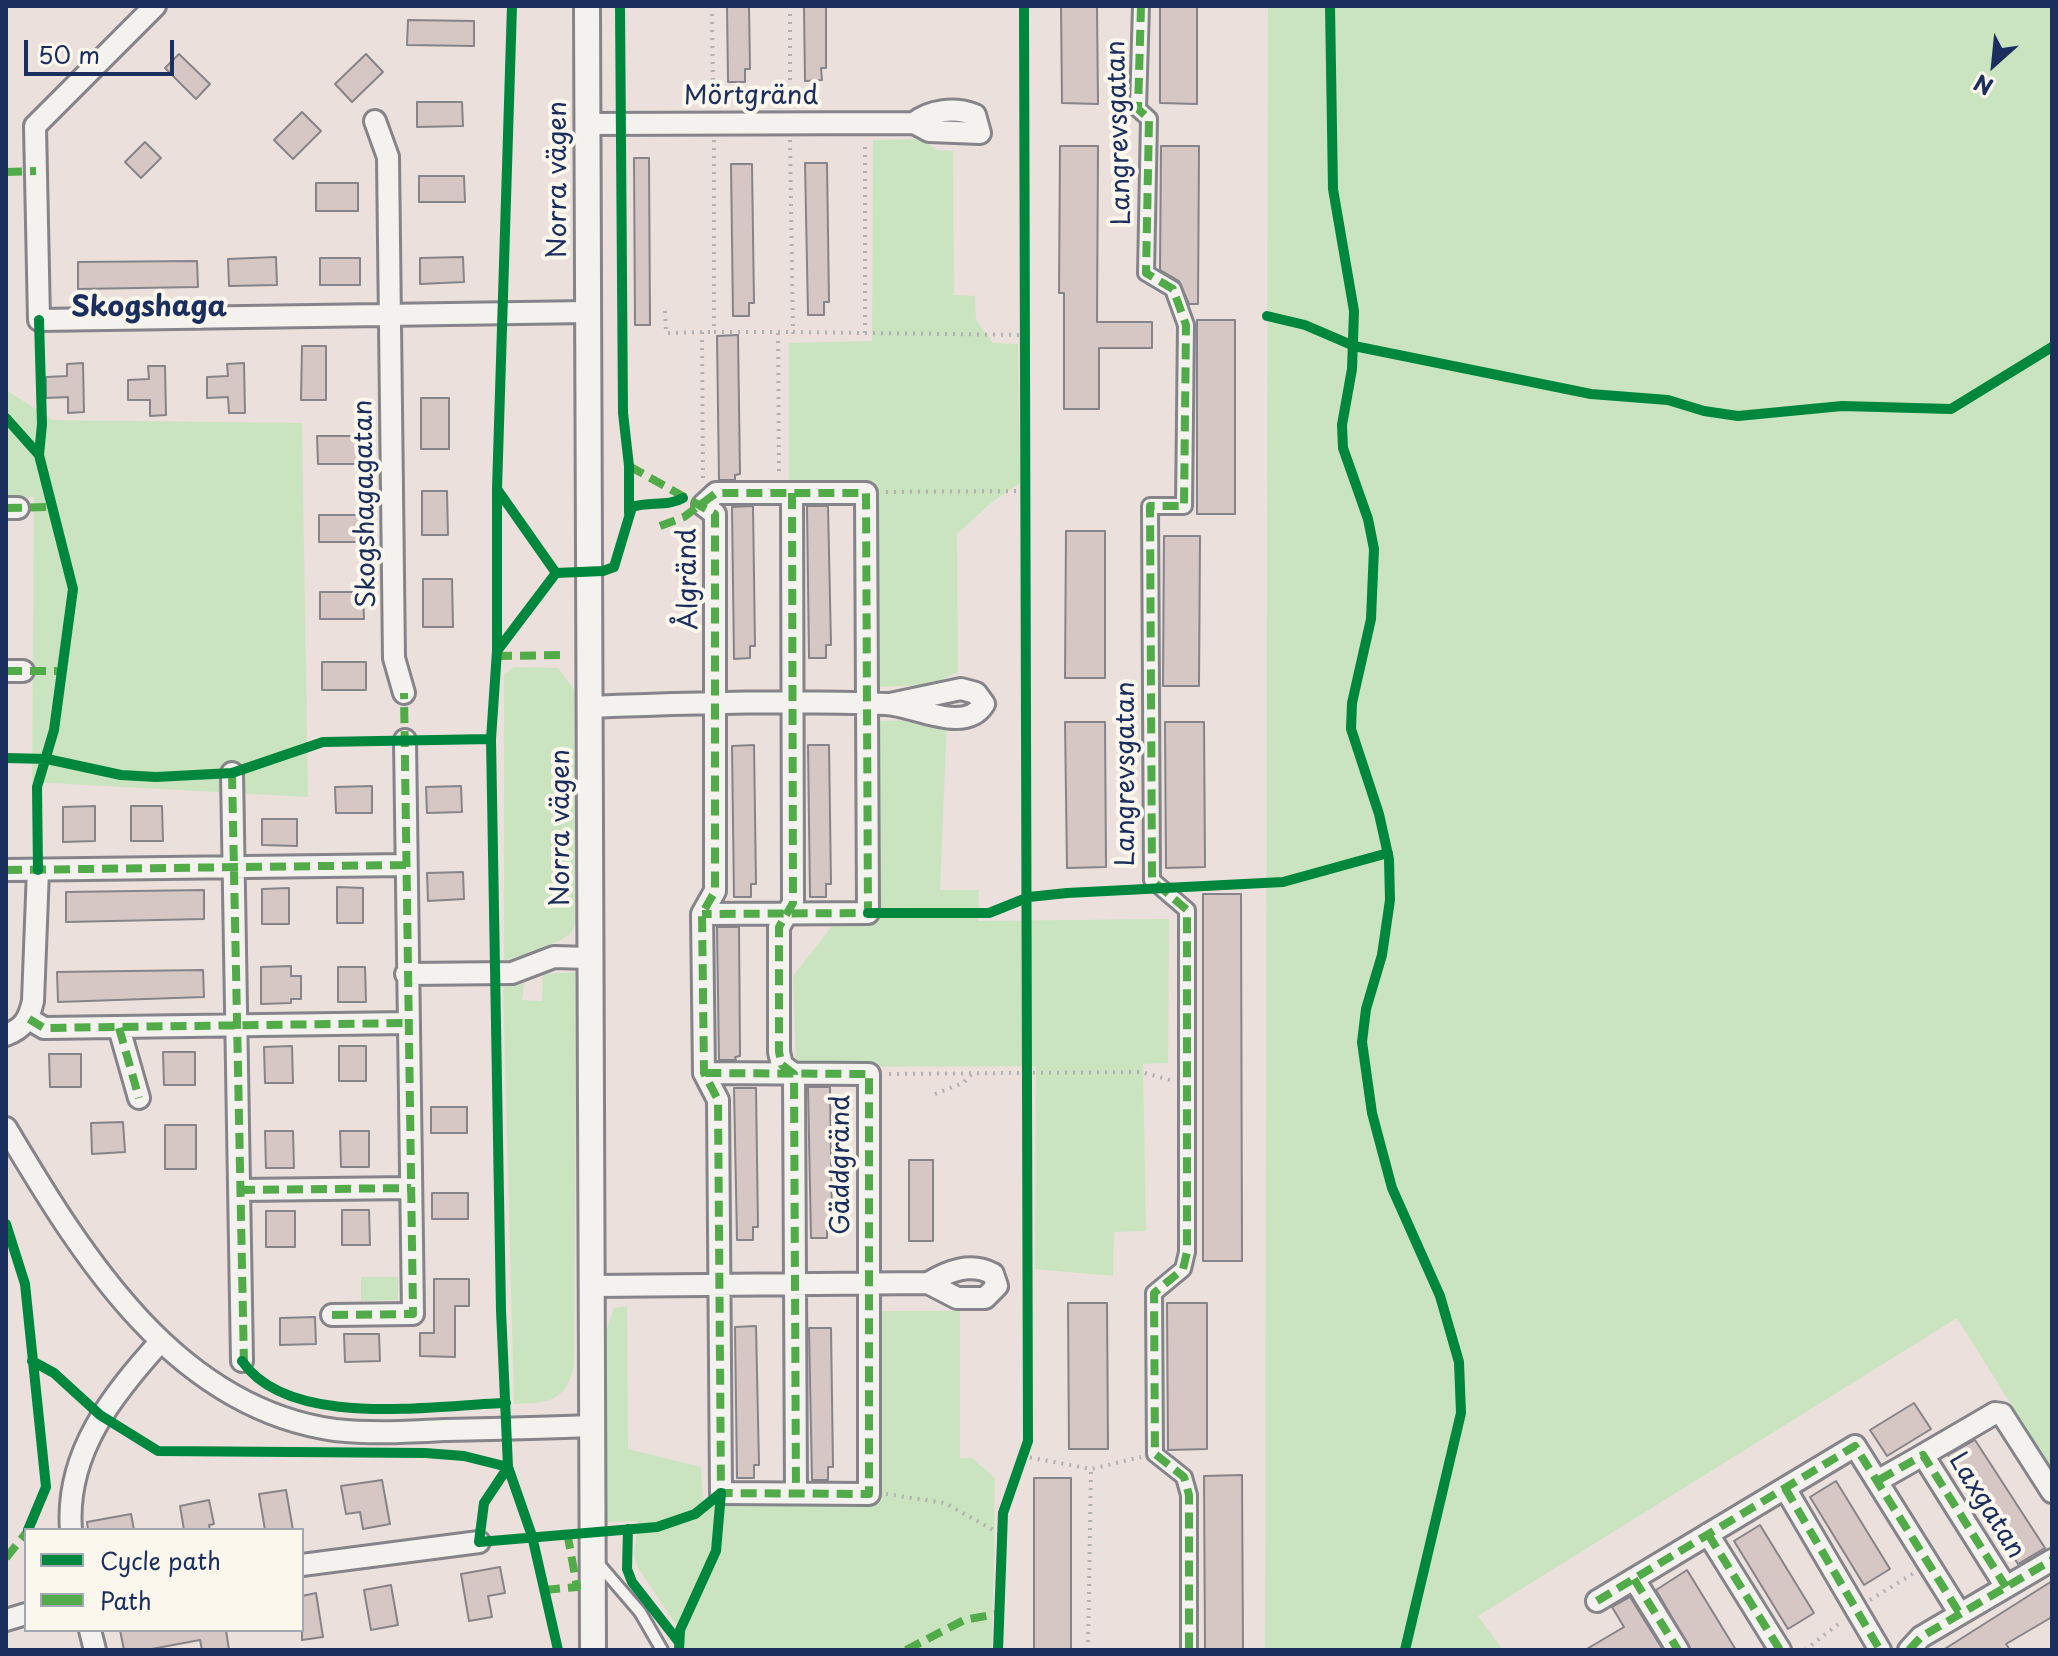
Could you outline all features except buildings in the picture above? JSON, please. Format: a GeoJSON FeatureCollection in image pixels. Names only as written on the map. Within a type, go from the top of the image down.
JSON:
{"type":"FeatureCollection","features":[{"type":"Feature","properties":{"kind":"street"},"geometry":{"type":"LineString","coordinates":[[155,6],[35,126],[39,320],[588,312]]}},
{"type":"Feature","properties":{"kind":"street","name":"Norra vägen"},"geometry":{"type":"LineString","coordinates":[[587,6],[593,1650]]}},
{"type":"Feature","properties":{"kind":"street","name":"Langrevsgatan"},"geometry":{"type":"LineString","coordinates":[[1141,6],[1138,109],[1149,119],[1146,273],[1173,289],[1186,325],[1184,506],[1150,506],[1152,880],[1187,910],[1187,1252],[1183,1269],[1154,1293],[1155,1454]]}},
{"type":"Feature","properties":{"kind":"street","name":"Skogshagagatan"},"geometry":{"type":"LineString","coordinates":[[375,121],[388,157],[394,658],[404,693]]}},
{"type":"Feature","properties":{"kind":"street","name":"Mörtgränd"},"geometry":{"type":"LineString","coordinates":[[587,124],[914,123]]}},
{"type":"Feature","properties":{"kind":"street","name":"Ålgränd"},"geometry":{"type":"LineString","coordinates":[[702,914],[715,891],[717,704],[715,514],[703,505],[716,493],[866,493]]}},
{"type":"Feature","properties":{"kind":"street"},"geometry":{"type":"LineString","coordinates":[[786,493],[793,903],[786,913]]}},
{"type":"Feature","properties":{"kind":"street"},"geometry":{"type":"LineString","coordinates":[[866,493],[868,913],[702,914],[704,1073],[718,1100],[721,1493],[869,1494]]}},
{"type":"Feature","properties":{"kind":"street"},"geometry":{"type":"LineString","coordinates":[[590,707],[890,704]]}},
{"type":"Feature","properties":{"kind":"street"},"geometry":{"type":"LineString","coordinates":[[332,1315],[413,1314],[405,740]]}},
{"type":"Feature","properties":{"kind":"street"},"geometry":{"type":"LineString","coordinates":[[232,773],[242,1361]]}},
{"type":"Feature","properties":{"kind":"street"},"geometry":{"type":"LineString","coordinates":[[6,870],[406,865]]}},
{"type":"Feature","properties":{"kind":"street"},"geometry":{"type":"LineString","coordinates":[[6,1035],[19,1030],[29,1019],[33,1001],[38,870]]}},
{"type":"Feature","properties":{"kind":"street","name":"Gäddgränd"},"geometry":{"type":"LineString","coordinates":[[786,913],[779,927],[779,1052],[782,1065],[794,1074]]}},
{"type":"Feature","properties":{"kind":"street"},"geometry":{"type":"LineString","coordinates":[[406,974],[512,973],[554,957],[589,958]]}},
{"type":"Feature","properties":{"kind":"street"},"geometry":{"type":"LineString","coordinates":[[29,1019],[44,1028],[408,1023]]}},
{"type":"Feature","properties":{"kind":"street"},"geometry":{"type":"LineString","coordinates":[[119,1028],[139,1098]]}},
{"type":"Feature","properties":{"kind":"street","name":"Gäddgränd"},"geometry":{"type":"LineString","coordinates":[[704,1073],[869,1074],[869,1494]]}},
{"type":"Feature","properties":{"kind":"street","name":"Gäddgränd"},"geometry":{"type":"LineString","coordinates":[[794,1074],[796,1493]]}},
{"type":"Feature","properties":{"kind":"street"},"geometry":{"type":"LineString","coordinates":[[6,1128],[74,1237],[109,1284],[161,1341],[206,1379],[239,1400],[304,1424],[370,1433],[591,1426]]}},
{"type":"Feature","properties":{"kind":"street"},"geometry":{"type":"LineString","coordinates":[[239,1190],[411,1188]]}},
{"type":"Feature","properties":{"kind":"street"},"geometry":{"type":"LineString","coordinates":[[593,1286],[928,1283]]}},
{"type":"Feature","properties":{"kind":"street"},"geometry":{"type":"LineString","coordinates":[[71,1528],[81,1458],[100,1415],[161,1341]]}},
{"type":"Feature","properties":{"kind":"street"},"geometry":{"type":"LineString","coordinates":[[1923,1455],[1995,1413],[2002,1414],[2052,1492]]}},
{"type":"Feature","properties":{"kind":"street"},"geometry":{"type":"LineString","coordinates":[[1597,1601],[1855,1446],[1960,1614]]}},
{"type":"Feature","properties":{"kind":"street"},"geometry":{"type":"LineString","coordinates":[[1155,1454],[1184,1477],[1189,1495],[1189,1650]]}},
{"type":"Feature","properties":{"kind":"street","name":"Laxgatan"},"geometry":{"type":"LineString","coordinates":[[1879,1480],[1923,1455],[2006,1587]]}},
{"type":"Feature","properties":{"kind":"street"},"geometry":{"type":"LineString","coordinates":[[1785,1488],[1880,1650]]}},
{"type":"Feature","properties":{"kind":"street"},"geometry":{"type":"LineString","coordinates":[[1708,1534],[1780,1650]]}},
{"type":"Feature","properties":{"kind":"street"},"geometry":{"type":"LineString","coordinates":[[304,1565],[479,1542]]}},
{"type":"Feature","properties":{"kind":"street","name":"Laxgatan"},"geometry":{"type":"LineString","coordinates":[[1909,1650],[1921,1637],[2052,1560]]}},
{"type":"Feature","properties":{"kind":"street"},"geometry":{"type":"LineString","coordinates":[[1634,1579],[1678,1650]]}},
{"type":"Feature","properties":{"kind":"lane"},"geometry":{"type":"LineString","coordinates":[[593,1558],[640,1612],[662,1650]]}},
{"type":"Feature","properties":{"kind":"path"},"geometry":{"type":"LineString","coordinates":[[712,6],[714,332]]}},
{"type":"Feature","properties":{"kind":"path"},"geometry":{"type":"LineString","coordinates":[[790,6],[793,332]]}},
{"type":"Feature","properties":{"kind":"path"},"geometry":{"type":"LineString","coordinates":[[865,123],[865,333]]}},
{"type":"Feature","properties":{"kind":"path"},"geometry":{"type":"LineString","coordinates":[[665,311],[666,333],[1026,335]]}},
{"type":"Feature","properties":{"kind":"path"},"geometry":{"type":"LineString","coordinates":[[702,332],[703,505]]}},
{"type":"Feature","properties":{"kind":"path"},"geometry":{"type":"LineString","coordinates":[[778,333],[786,493]]}},
{"type":"Feature","properties":{"kind":"path"},"geometry":{"type":"LineString","coordinates":[[866,493],[1027,491]]}},
{"type":"Feature","properties":{"kind":"path"},"geometry":{"type":"LineString","coordinates":[[869,1074],[1141,1072],[1164,1076],[1185,1090]]}},
{"type":"Feature","properties":{"kind":"path"},"geometry":{"type":"LineString","coordinates":[[935,1094],[963,1083],[973,1073]]}},
{"type":"Feature","properties":{"kind":"path"},"geometry":{"type":"LineString","coordinates":[[1022,1456],[1091,1469],[1155,1454]]}},
{"type":"Feature","properties":{"kind":"path"},"geometry":{"type":"LineString","coordinates":[[1088,1650],[1091,1469]]}},
{"type":"Feature","properties":{"kind":"path"},"geometry":{"type":"LineString","coordinates":[[869,1494],[908,1495],[945,1503],[1002,1535]]}},
{"type":"Feature","properties":{"kind":"green space"},"geometry":{"type":"Polygon","coordinates":[[[1268,6],[2052,6],[2052,1470],[1957,1318],[1478,1616],[1503,1650],[1265,1650],[1268,6]]]}},
{"type":"Feature","properties":{"kind":"green space"},"geometry":{"type":"Polygon","coordinates":[[[922,139],[936,150],[953,151],[954,295],[975,296],[976,320],[993,343],[1018,344],[1020,483],[992,502],[957,534],[958,672],[930,685],[875,687],[871,485],[789,482],[789,343],[872,341],[873,140],[922,139]]]}},
{"type":"Feature","properties":{"kind":"green space"},"geometry":{"type":"Polygon","coordinates":[[[6,390],[53,420],[302,423],[308,797],[32,782],[34,497],[6,498],[6,390]]]}},
{"type":"Feature","properties":{"kind":"green space"},"geometry":{"type":"Polygon","coordinates":[[[514,667],[558,668],[576,692],[576,922],[566,937],[504,960],[504,675],[514,667]]]}},
{"type":"Feature","properties":{"kind":"green space"},"geometry":{"type":"Polygon","coordinates":[[[947,720],[940,890],[979,890],[978,921],[1169,919],[1168,1063],[1143,1064],[1146,1231],[1114,1232],[1113,1276],[1035,1269],[1036,1066],[796,1067],[793,976],[836,921],[870,921],[869,721],[947,720]]]}},
{"type":"Feature","properties":{"kind":"green space"},"geometry":{"type":"Polygon","coordinates":[[[577,972],[574,1366],[560,1394],[536,1403],[514,1404],[503,985],[524,984],[522,1000],[542,1001],[543,974],[577,972]]]}},
{"type":"Feature","properties":{"kind":"green space"},"geometry":{"type":"Polygon","coordinates":[[[361,1277],[398,1277],[398,1300],[361,1301],[361,1277]]]}},
{"type":"Feature","properties":{"kind":"green space"},"geometry":{"type":"Polygon","coordinates":[[[627,1306],[628,1449],[701,1467],[703,1500],[880,1498],[879,1311],[960,1311],[960,1458],[972,1458],[995,1478],[992,1650],[684,1650],[683,1635],[637,1566],[634,1554],[638,1521],[605,1522],[607,1329],[614,1308],[627,1306]]]}},
{"type":"Feature","properties":{"kind":"marked path"},"geometry":{"type":"LineString","coordinates":[[1141,6],[1138,109],[1149,119],[1146,273],[1173,289],[1186,325],[1184,506],[1150,506],[1152,880],[1187,910],[1187,1252],[1183,1269],[1154,1293],[1155,1454],[1184,1477],[1189,1495],[1189,1650]]}},
{"type":"Feature","properties":{"kind":"marked path"},"geometry":{"type":"LineString","coordinates":[[6,172],[36,171]]}},
{"type":"Feature","properties":{"kind":"marked path"},"geometry":{"type":"LineString","coordinates":[[629,466],[715,514],[715,891],[702,914],[704,1073],[718,1100],[721,1493],[869,1494],[869,1074],[704,1073]]}},
{"type":"Feature","properties":{"kind":"marked path"},"geometry":{"type":"LineString","coordinates":[[660,526],[684,517],[716,493],[866,493],[868,913],[702,914]]}},
{"type":"Feature","properties":{"kind":"marked path"},"geometry":{"type":"LineString","coordinates":[[792,493],[793,903],[779,927],[779,1052],[782,1065],[794,1074],[796,1493]]}},
{"type":"Feature","properties":{"kind":"marked path"},"geometry":{"type":"LineString","coordinates":[[6,508],[49,507]]}},
{"type":"Feature","properties":{"kind":"marked path"},"geometry":{"type":"LineString","coordinates":[[496,656],[568,655]]}},
{"type":"Feature","properties":{"kind":"marked path"},"geometry":{"type":"LineString","coordinates":[[6,671],[63,671]]}},
{"type":"Feature","properties":{"kind":"marked path"},"geometry":{"type":"LineString","coordinates":[[332,1315],[413,1314],[404,693]]}},
{"type":"Feature","properties":{"kind":"marked path"},"geometry":{"type":"LineString","coordinates":[[232,773],[244,1365]]}},
{"type":"Feature","properties":{"kind":"marked path"},"geometry":{"type":"LineString","coordinates":[[6,870],[406,865]]}},
{"type":"Feature","properties":{"kind":"marked path"},"geometry":{"type":"LineString","coordinates":[[29,1019],[44,1028],[408,1023]]}},
{"type":"Feature","properties":{"kind":"marked path"},"geometry":{"type":"LineString","coordinates":[[119,1028],[139,1098]]}},
{"type":"Feature","properties":{"kind":"marked path"},"geometry":{"type":"LineString","coordinates":[[239,1190],[411,1188]]}},
{"type":"Feature","properties":{"kind":"marked path"},"geometry":{"type":"LineString","coordinates":[[1597,1601],[1855,1446],[1960,1614]]}},
{"type":"Feature","properties":{"kind":"marked path"},"geometry":{"type":"LineString","coordinates":[[1879,1480],[1923,1455],[2006,1587]]}},
{"type":"Feature","properties":{"kind":"marked path"},"geometry":{"type":"LineString","coordinates":[[1785,1488],[1880,1650]]}},
{"type":"Feature","properties":{"kind":"marked path"},"geometry":{"type":"LineString","coordinates":[[544,1590],[577,1587],[567,1532]]}},
{"type":"Feature","properties":{"kind":"marked path"},"geometry":{"type":"LineString","coordinates":[[1708,1534],[1780,1650]]}},
{"type":"Feature","properties":{"kind":"marked path"},"geometry":{"type":"LineString","coordinates":[[6,1558],[24,1536]]}},
{"type":"Feature","properties":{"kind":"marked path"},"geometry":{"type":"LineString","coordinates":[[1909,1650],[1921,1637],[2052,1560]]}},
{"type":"Feature","properties":{"kind":"marked path"},"geometry":{"type":"LineString","coordinates":[[1634,1579],[1678,1650]]}},
{"type":"Feature","properties":{"kind":"marked path"},"geometry":{"type":"LineString","coordinates":[[906,1650],[964,1620],[997,1614]]}},
{"type":"Feature","properties":{"kind":"cycle path"},"geometry":{"type":"LineString","coordinates":[[512,6],[497,489],[497,651],[491,739],[501,1310],[508,1467],[532,1536],[558,1650]]}},
{"type":"Feature","properties":{"kind":"cycle path"},"geometry":{"type":"LineString","coordinates":[[620,6],[623,413],[629,466],[629,513]]}},
{"type":"Feature","properties":{"kind":"cycle path"},"geometry":{"type":"LineString","coordinates":[[998,1650],[1003,1513],[1028,1441],[1024,6]]}},
{"type":"Feature","properties":{"kind":"cycle path"},"geometry":{"type":"LineString","coordinates":[[1330,6],[1333,189],[1354,311],[1352,369],[1342,425],[1343,448],[1368,519],[1374,549],[1371,619],[1352,703],[1351,729],[1379,814],[1389,859],[1390,900],[1382,955],[1366,1009],[1362,1042],[1372,1113],[1392,1188],[1440,1296],[1459,1362],[1461,1413],[1405,1650]]}},
{"type":"Feature","properties":{"kind":"cycle path"},"geometry":{"type":"LineString","coordinates":[[1267,316],[1305,325],[1354,346],[1591,394],[1668,400],[1704,411],[1738,416],[1842,406],[1951,409],[2052,347]]}},
{"type":"Feature","properties":{"kind":"cycle path"},"geometry":{"type":"LineString","coordinates":[[39,320],[42,424],[39,455]]}},
{"type":"Feature","properties":{"kind":"cycle path"},"geometry":{"type":"LineString","coordinates":[[6,418],[39,455],[73,589],[54,730],[37,787],[38,870]]}},
{"type":"Feature","properties":{"kind":"cycle path"},"geometry":{"type":"LineString","coordinates":[[497,489],[556,573],[497,651]]}},
{"type":"Feature","properties":{"kind":"cycle path"},"geometry":{"type":"LineString","coordinates":[[556,573],[603,571],[614,567],[632,507],[683,498]]}},
{"type":"Feature","properties":{"kind":"cycle path"},"geometry":{"type":"LineString","coordinates":[[6,758],[47,759],[121,775],[156,777],[232,773],[323,742],[491,739]]}},
{"type":"Feature","properties":{"kind":"cycle path"},"geometry":{"type":"LineString","coordinates":[[868,913],[989,913],[1029,897],[1283,882],[1388,853]]}},
{"type":"Feature","properties":{"kind":"cycle path"},"geometry":{"type":"LineString","coordinates":[[6,1224],[25,1284],[46,1487],[29,1528]]}},
{"type":"Feature","properties":{"kind":"cycle path"},"geometry":{"type":"LineString","coordinates":[[32,1361],[54,1373],[100,1415],[158,1451],[425,1453],[464,1456],[508,1467],[484,1503],[479,1542],[657,1527],[695,1514],[721,1493]]}},
{"type":"Feature","properties":{"kind":"cycle path"},"geometry":{"type":"LineString","coordinates":[[242,1361],[264,1383],[293,1397],[327,1405],[403,1409],[506,1403]]}},
{"type":"Feature","properties":{"kind":"cycle path"},"geometry":{"type":"LineString","coordinates":[[679,1650],[680,1630],[716,1551],[721,1493]]}},
{"type":"Feature","properties":{"kind":"cycle path"},"geometry":{"type":"LineString","coordinates":[[628,1529],[627,1569],[632,1582],[678,1641]]}},
{"type":"Feature","properties":{"kind":"district","name":"Skogshaga"},"geometry":{"type":"Point","coordinates":[149,308]}}]}
